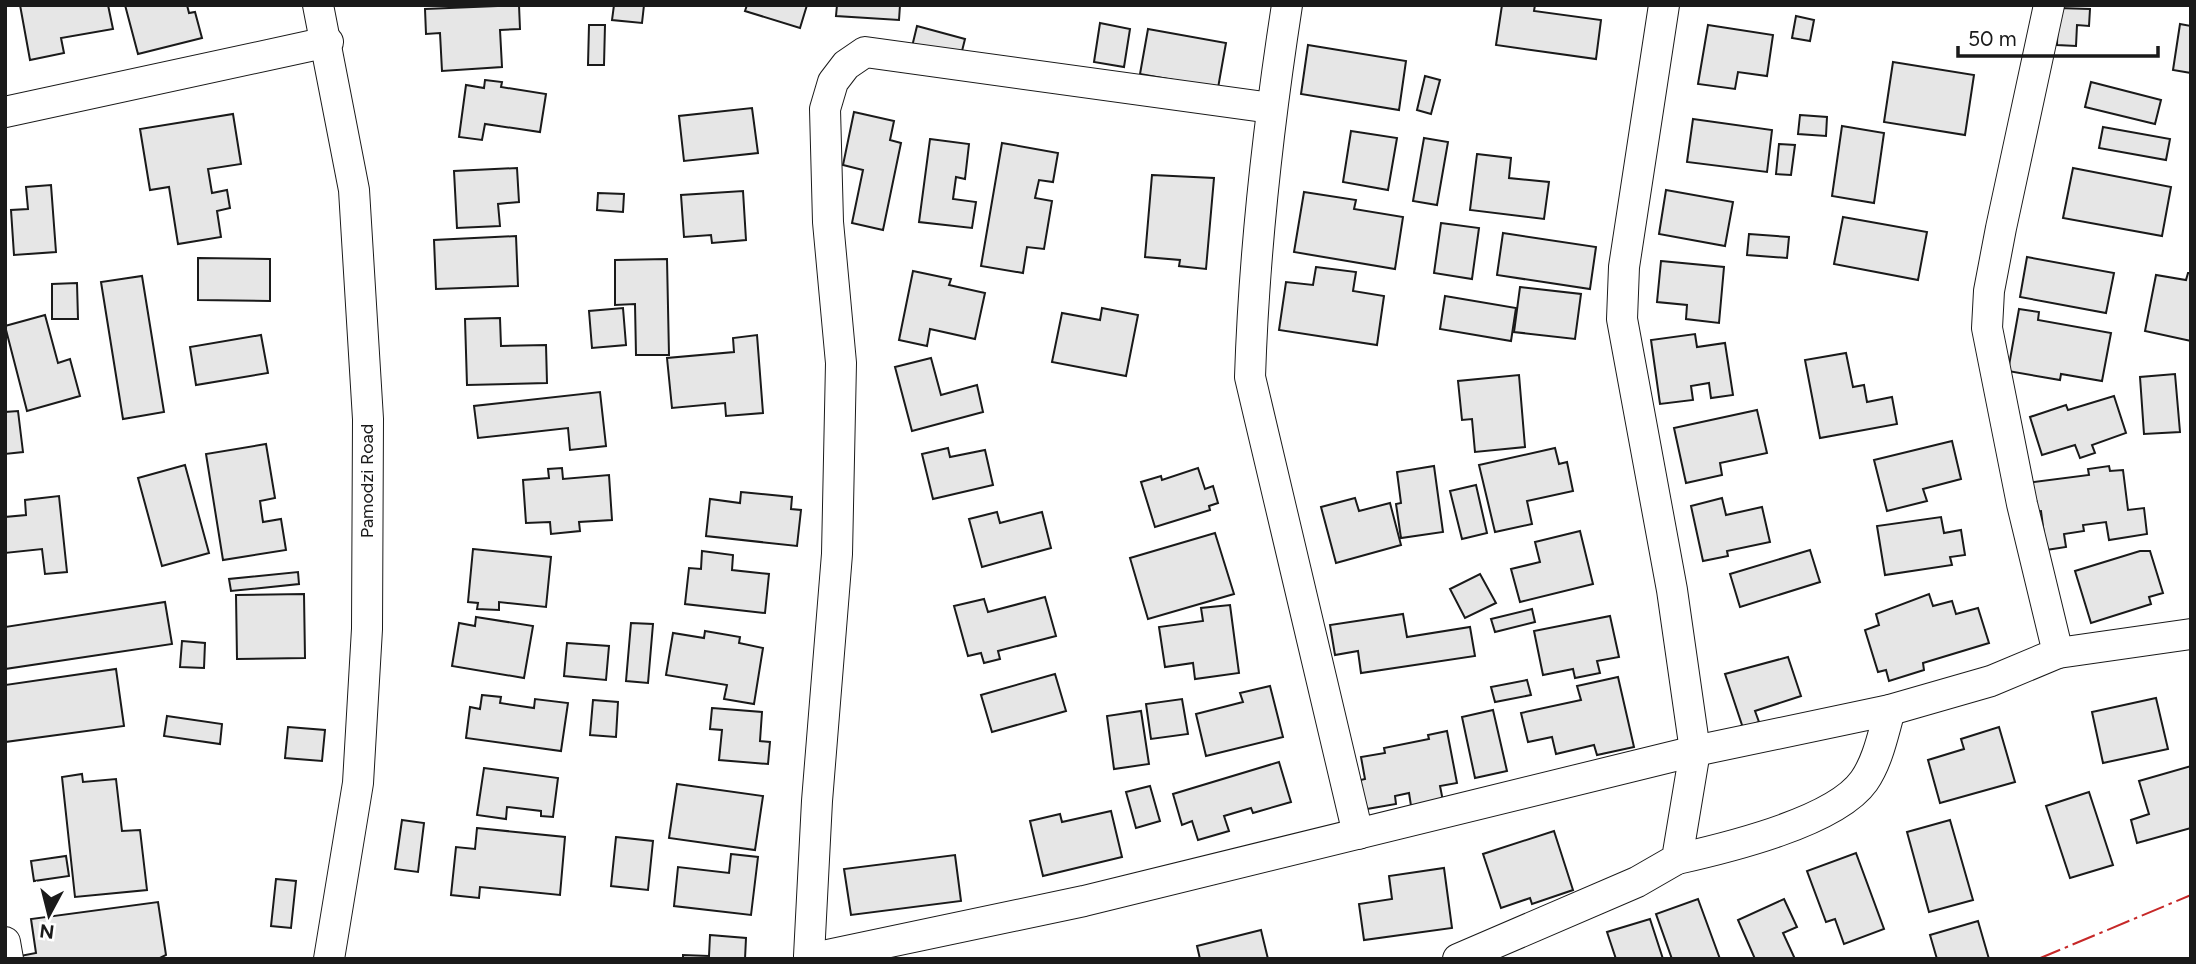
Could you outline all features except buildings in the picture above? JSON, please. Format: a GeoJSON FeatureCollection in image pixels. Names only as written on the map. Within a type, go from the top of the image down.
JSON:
{"type":"FeatureCollection","features":[{"type":"Feature","properties":{"kind":"street","name":"Pamodzi Road"},"geometry":{"type":"LineString","coordinates":[[318,5],[328,42],[354,190],[368,419],[367,629],[358,783],[329,959]]}},
{"type":"Feature","properties":{"kind":"street"},"geometry":{"type":"LineString","coordinates":[[1287,5],[1271,108],[1252,311],[1250,377],[1358,834]]}},
{"type":"Feature","properties":{"kind":"street"},"geometry":{"type":"LineString","coordinates":[[1664,5],[1624,267],[1622,319],[1672,590],[1695,751],[1677,859]]}},
{"type":"Feature","properties":{"kind":"street"},"geometry":{"type":"LineString","coordinates":[[2049,5],[1998,240],[1989,291],[1987,328],[2025,516],[2058,653]]}},
{"type":"Feature","properties":{"kind":"street"},"geometry":{"type":"LineString","coordinates":[[5,111],[328,42]]}},
{"type":"Feature","properties":{"kind":"street"},"geometry":{"type":"LineString","coordinates":[[1271,108],[865,52],[846,65],[833,82],[825,109],[828,222],[841,363],[837,554],[817,801],[809,958],[1084,901],[1695,751],[1890,710],[1991,681],[2058,653],[2191,634]]}},
{"type":"Feature","properties":{"kind":"street"},"geometry":{"type":"LineString","coordinates":[[1458,959],[1637,882],[1677,859],[1738,845],[1795,826],[1855,792],[1866,779],[1890,710]]}},
{"type":"Feature","properties":{"kind":"street"},"geometry":{"type":"LineString","coordinates":[[5,942],[8,959]]}},
{"type":"Feature","properties":{"kind":"power"},"geometry":{"type":"LineString","coordinates":[[2038,959],[2191,895]]}}]}
